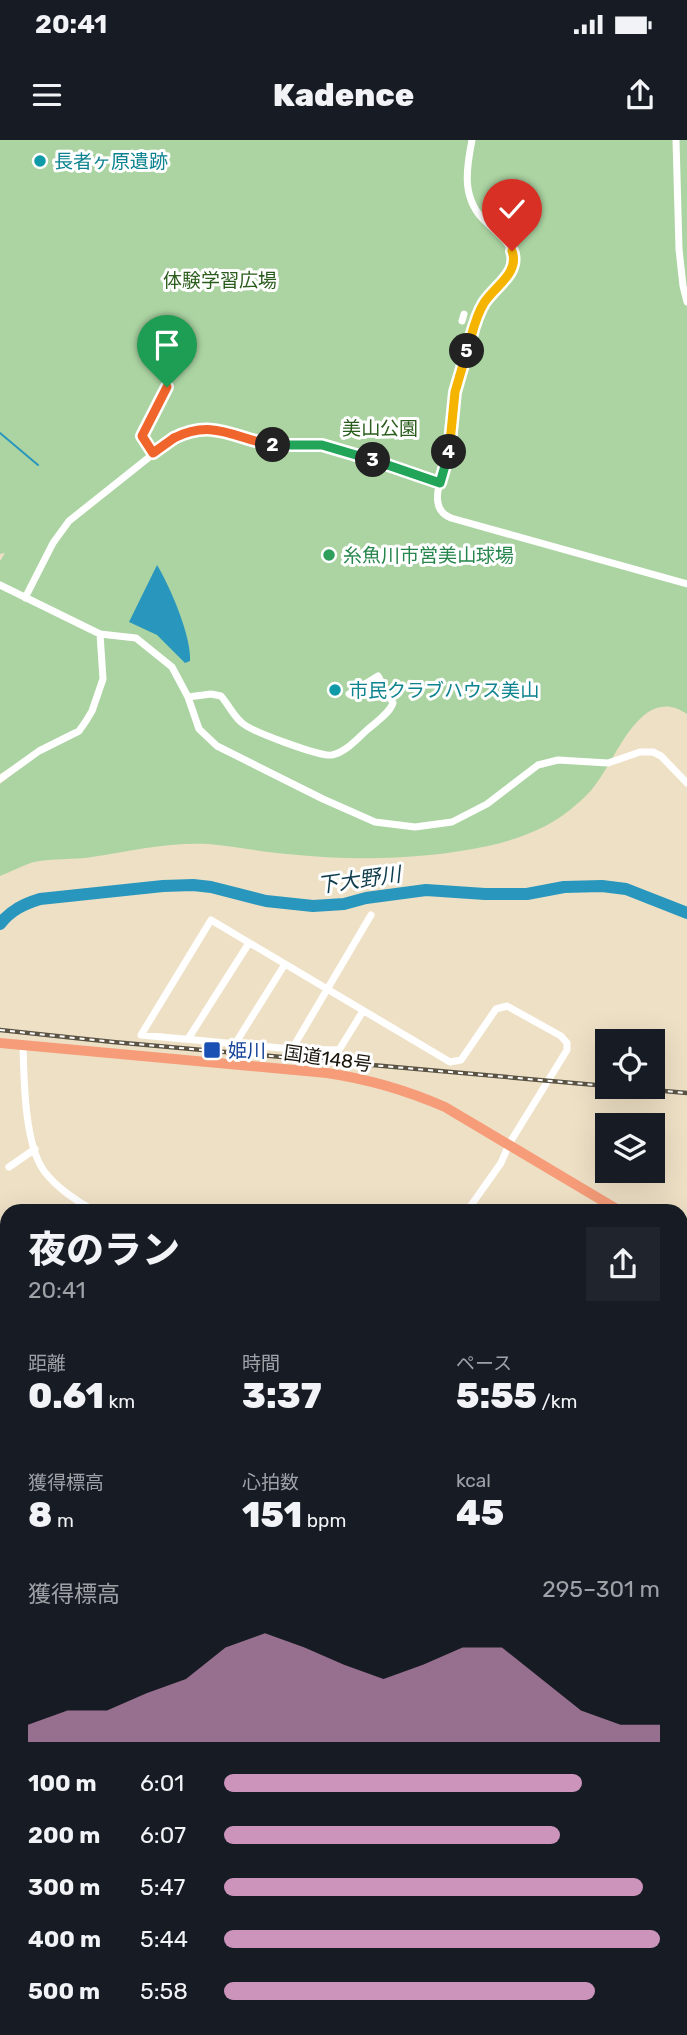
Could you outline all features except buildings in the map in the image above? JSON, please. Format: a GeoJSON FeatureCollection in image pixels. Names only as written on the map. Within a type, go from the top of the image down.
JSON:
{"type":"FeatureCollection","features":[{"type":"Feature","properties":{"kind":"highway","name":"国道148号"},"geometry":{"type":"LineString","coordinates":[[0,1043],[352,1077],[421,1097],[444,1107],[608,1204]]}},
{"type":"Feature","properties":{"kind":"street"},"geometry":{"type":"LineString","coordinates":[[676,140],[679,249],[687,302]]}},
{"type":"Feature","properties":{"kind":"street"},"geometry":{"type":"LineString","coordinates":[[469,142],[467,190],[480,216],[504,238],[514,257],[510,272],[485,302],[478,316],[455,392],[449,449],[440,483],[438,506],[444,515],[451,518],[687,584]]}},
{"type":"Feature","properties":{"kind":"street"},"geometry":{"type":"LineString","coordinates":[[153,453],[143,440],[144,429],[167,387],[173,370]]}},
{"type":"Feature","properties":{"kind":"street"},"geometry":{"type":"LineString","coordinates":[[25,598],[53,542],[65,526],[153,453],[183,433],[195,429],[224,430],[260,443],[303,443],[341,449],[440,483]]}},
{"type":"Feature","properties":{"kind":"street"},"geometry":{"type":"LineString","coordinates":[[0,585],[100,634],[136,638],[172,667],[188,697],[199,729],[217,746],[375,822],[415,827],[452,822],[487,804],[538,765],[558,760],[608,763],[640,752],[653,752],[687,783]]}},
{"type":"Feature","properties":{"kind":"street"},"geometry":{"type":"LineString","coordinates":[[0,779],[39,751],[79,730],[86,721],[103,679],[100,634]]}},
{"type":"Feature","properties":{"kind":"street"},"geometry":{"type":"LineString","coordinates":[[188,697],[211,694],[221,696],[241,723],[305,750],[326,755],[341,751],[356,740],[388,712],[393,703],[378,676],[349,694]]}},
{"type":"Feature","properties":{"kind":"street"},"geometry":{"type":"LineString","coordinates":[[292,1049],[371,915]]}},
{"type":"Feature","properties":{"kind":"street"},"geometry":{"type":"LineString","coordinates":[[363,1011],[339,1050],[292,1049],[141,1035],[211,920],[450,1062],[461,1060],[496,1009],[507,1006],[561,1037],[567,1043],[567,1050],[500,1163],[472,1204]]}},
{"type":"Feature","properties":{"kind":"street"},"geometry":{"type":"LineString","coordinates":[[188,1039],[249,943]]}},
{"type":"Feature","properties":{"kind":"street"},"geometry":{"type":"LineString","coordinates":[[235,1044],[285,964]]}},
{"type":"Feature","properties":{"kind":"street"},"geometry":{"type":"LineString","coordinates":[[23,1044],[24,1093],[35,1149],[44,1171],[83,1204]]}},
{"type":"Feature","properties":{"kind":"street"},"geometry":{"type":"LineString","coordinates":[[9,1167],[35,1149]]}},
{"type":"Feature","properties":{"kind":"green space","name":"美山公園"},"geometry":{"type":"Polygon","coordinates":[[[0,140],[687,140],[687,714],[672,707],[659,707],[647,713],[626,736],[600,779],[569,811],[536,830],[488,846],[413,857],[338,858],[208,844],[179,844],[85,858],[34,862],[0,876],[0,784],[23,766],[10,768],[0,774],[0,561],[5,553],[0,554],[0,140]]]}},
{"type":"Feature","properties":{"kind":"water"},"geometry":{"type":"Polygon","coordinates":[[[157,565],[174,599],[188,639],[190,661],[185,663],[157,635],[129,622],[157,565]]]}},
{"type":"Feature","properties":{"kind":"waterway"},"geometry":{"type":"LineString","coordinates":[[0,433],[38,465]]}},
{"type":"Feature","properties":{"kind":"waterway","name":"下大野川"},"geometry":{"type":"LineString","coordinates":[[0,924],[18,908],[40,899],[193,885],[266,901],[313,906],[344,904],[366,898],[426,890],[527,894],[564,887],[602,886],[626,889],[687,913]]}},
{"type":"Feature","properties":{"kind":"railway"},"geometry":{"type":"LineString","coordinates":[[0,1030],[595,1085]]}},
{"type":"Feature","properties":{"kind":"railway"},"geometry":{"type":"LineString","coordinates":[[665,1091],[687,1093]]}},
{"type":"Feature","properties":{"kind":"place","name":"長者ヶ原遺跡"},"geometry":{"type":"Point","coordinates":[40,161]}},
{"type":"Feature","properties":{"kind":"place","name":"糸魚川市営美山球場"},"geometry":{"type":"Point","coordinates":[329,555]}},
{"type":"Feature","properties":{"kind":"place","name":"市民クラブハウス美山"},"geometry":{"type":"Point","coordinates":[335,690]}},
{"type":"Feature","properties":{"kind":"place","name":"姫川"},"geometry":{"type":"Point","coordinates":[212,1050]}},
{"type":"Feature","properties":{"kind":"route"},"geometry":{"type":"LineString","coordinates":[[167,387],[142,436],[153,453],[172,439],[195,429],[224,430],[260,443],[303,443],[341,449],[440,483],[449,449],[455,392],[478,316],[485,302],[510,272],[514,257],[512,251]]}},
{"type":"Feature","properties":{"kind":"park label","name":"体験学習広場"},"geometry":{"type":"Point","coordinates":[220,280]}}]}
